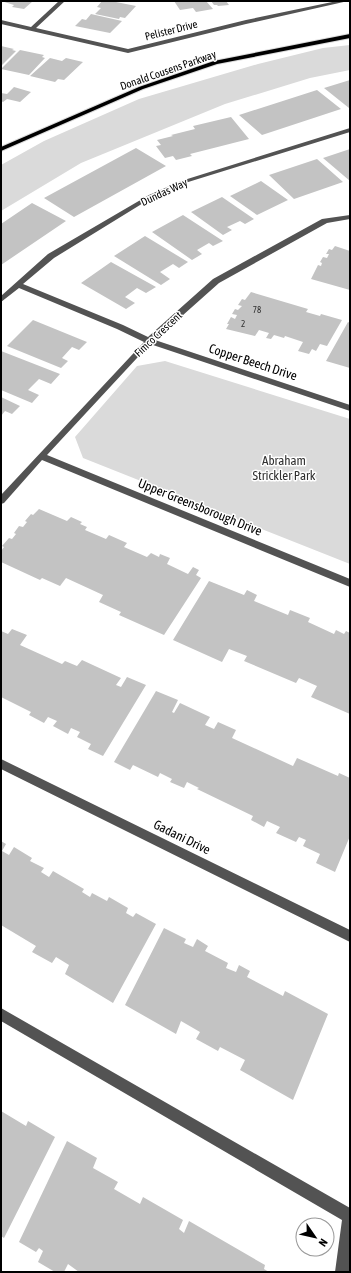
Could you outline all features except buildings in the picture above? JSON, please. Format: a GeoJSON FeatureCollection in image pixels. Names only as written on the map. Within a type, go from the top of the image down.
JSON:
{"type":"FeatureCollection","features":[{"type":"Feature","properties":{"kind":"main road","name":"Donald Cousens Parkway"},"geometry":{"type":"LineString","coordinates":[[1,149],[141,88],[216,62],[350,36]]}},
{"type":"Feature","properties":{"kind":"street"},"geometry":{"type":"LineString","coordinates":[[32,29],[62,1]]}},
{"type":"Feature","properties":{"kind":"street","name":"Pelister Drive"},"geometry":{"type":"LineString","coordinates":[[1,22],[128,51],[246,22],[346,1]]}},
{"type":"Feature","properties":{"kind":"street","name":"Dundas Way"},"geometry":{"type":"LineString","coordinates":[[1,300],[51,256],[151,196],[183,182],[350,130]]}},
{"type":"Feature","properties":{"kind":"street","name":"Fimco Crescent"},"geometry":{"type":"LineString","coordinates":[[1,501],[149,341],[216,281],[325,221],[350,217]]}},
{"type":"Feature","properties":{"kind":"street","name":"Copper Beech Drive"},"geometry":{"type":"LineString","coordinates":[[18,285],[120,327],[149,341],[350,408]]}},
{"type":"Feature","properties":{"kind":"street","name":"Upper Greensborough Drive"},"geometry":{"type":"LineString","coordinates":[[41,456],[350,583]]}},
{"type":"Feature","properties":{"kind":"street","name":"Gadani Drive"},"geometry":{"type":"LineString","coordinates":[[1,764],[350,936]]}},
{"type":"Feature","properties":{"kind":"street"},"geometry":{"type":"LineString","coordinates":[[1,1014],[350,1216],[342,1272]]}},
{"type":"Feature","properties":{"kind":"green space"},"geometry":{"type":"Polygon","coordinates":[[[350,45],[350,70],[310,78],[225,104],[81,163],[1,211],[1,165],[44,141],[139,99],[258,64],[323,48],[350,45]]]}},
{"type":"Feature","properties":{"kind":"green space","name":"Abraham Strickler Park"},"geometry":{"type":"Polygon","coordinates":[[[165,361],[350,419],[350,564],[83,458],[75,437],[137,366],[165,361]]]}}]}
